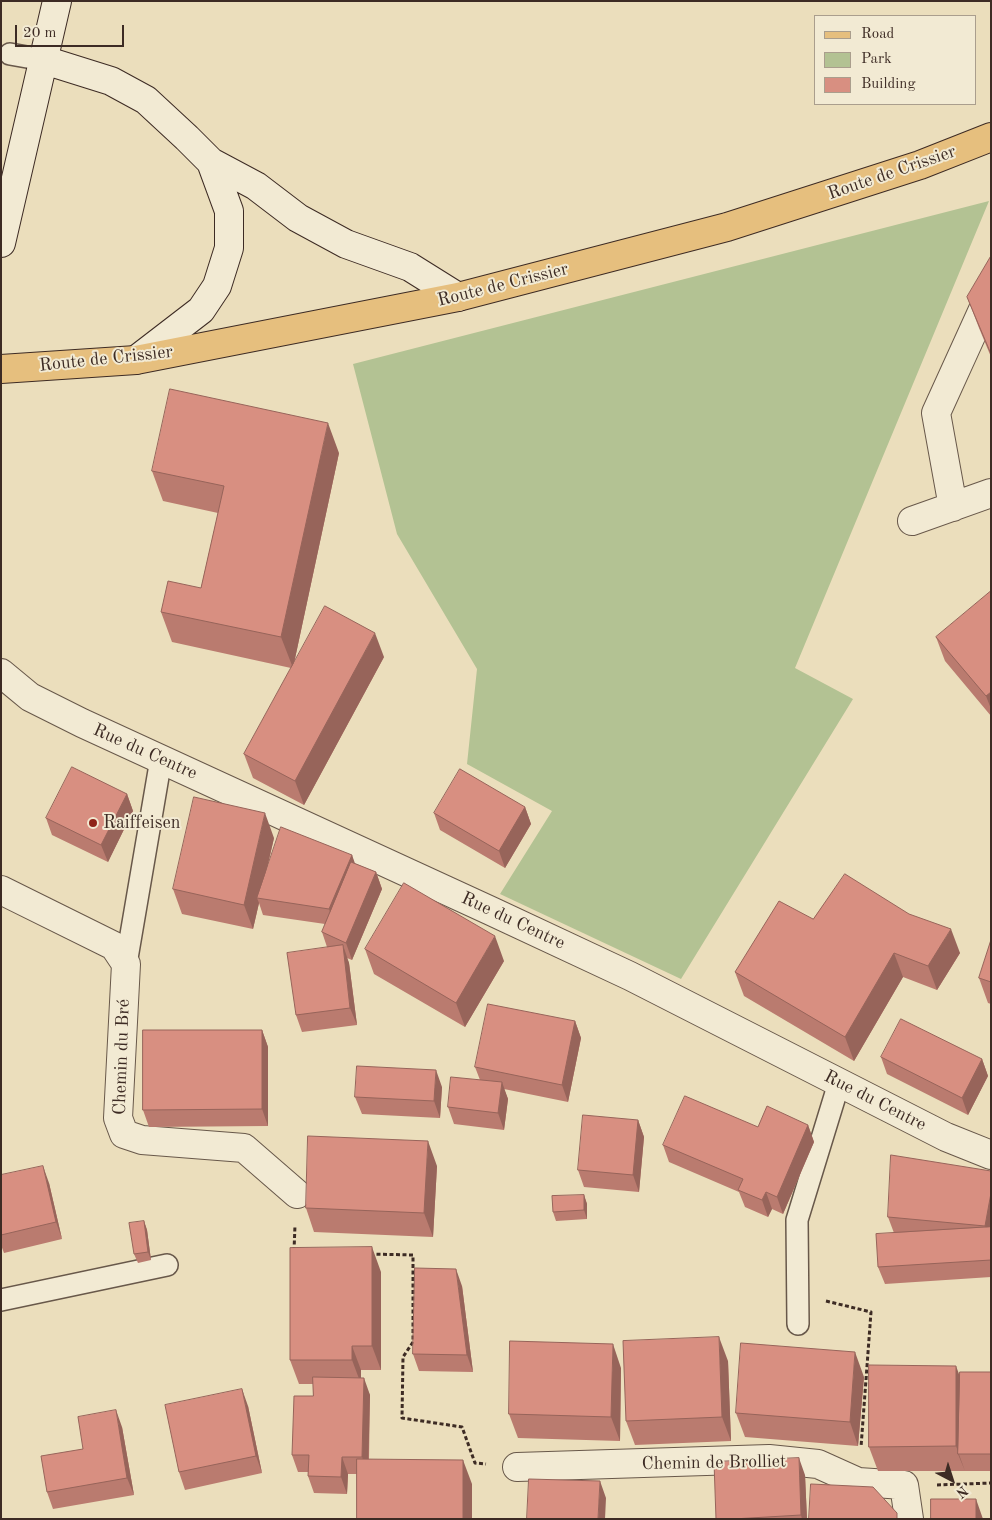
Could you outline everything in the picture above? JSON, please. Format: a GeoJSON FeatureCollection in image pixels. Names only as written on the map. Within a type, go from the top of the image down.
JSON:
{"type":"FeatureCollection","features":[{"type":"Feature","properties":{"kind":"main road","name":"Route de Crissier"},"geometry":{"type":"LineString","coordinates":[[1,369],[136,360],[458,297],[727,227],[920,165],[991,137]]}},
{"type":"Feature","properties":{"kind":"street"},"geometry":{"type":"LineString","coordinates":[[1,243],[57,1]]}},
{"type":"Feature","properties":{"kind":"street"},"geometry":{"type":"LineString","coordinates":[[44,60],[111,81],[146,100],[211,162],[256,186],[298,218],[346,244],[410,267],[458,297]]}},
{"type":"Feature","properties":{"kind":"street"},"geometry":{"type":"LineString","coordinates":[[136,360],[202,310],[218,286],[229,248],[229,211],[211,162]]}},
{"type":"Feature","properties":{"kind":"street"},"geometry":{"type":"LineString","coordinates":[[953,507],[936,413],[991,292]]}},
{"type":"Feature","properties":{"kind":"street"},"geometry":{"type":"LineString","coordinates":[[912,521],[991,493]]}},
{"type":"Feature","properties":{"kind":"street","name":"Rue du Centre"},"geometry":{"type":"LineString","coordinates":[[1,673],[30,697],[82,723],[630,976],[946,1137],[991,1155]]}},
{"type":"Feature","properties":{"kind":"street","name":"Rue du Centre"},"geometry":{"type":"LineString","coordinates":[[1,691],[30,697]]}},
{"type":"Feature","properties":{"kind":"street"},"geometry":{"type":"LineString","coordinates":[[1,890],[114,946],[126,964]]}},
{"type":"Feature","properties":{"kind":"street","name":"Chemin du Bré"},"geometry":{"type":"LineString","coordinates":[[126,964],[118,1118],[124,1134],[142,1140],[244,1148],[297,1194]]}},
{"type":"Feature","properties":{"kind":"street","name":"Chemin de Brolliet"},"geometry":{"type":"LineString","coordinates":[[517,1468],[769,1459],[818,1464],[858,1482],[904,1485]]}},
{"type":"Feature","properties":{"kind":"street"},"geometry":{"type":"LineString","coordinates":[[904,1485],[909,1519]]}},
{"type":"Feature","properties":{"kind":"lane"},"geometry":{"type":"LineString","coordinates":[[4,52],[44,60]]}},
{"type":"Feature","properties":{"kind":"lane"},"geometry":{"type":"LineString","coordinates":[[126,964],[161,759]]}},
{"type":"Feature","properties":{"kind":"lane"},"geometry":{"type":"LineString","coordinates":[[798,1324],[797,1220],[839,1083]]}},
{"type":"Feature","properties":{"kind":"lane"},"geometry":{"type":"LineString","coordinates":[[1,1300],[167,1265]]}},
{"type":"Feature","properties":{"kind":"path"},"geometry":{"type":"LineString","coordinates":[[294,1251],[297,1194]]}},
{"type":"Feature","properties":{"kind":"path"},"geometry":{"type":"LineString","coordinates":[[364,1254],[413,1256],[413,1342],[403,1357],[402,1418],[462,1427],[475,1463],[517,1468]]}},
{"type":"Feature","properties":{"kind":"path"},"geometry":{"type":"LineString","coordinates":[[797,1294],[871,1312],[858,1482]]}},
{"type":"Feature","properties":{"kind":"path"},"geometry":{"type":"LineString","coordinates":[[904,1485],[991,1483]]}},
{"type":"Feature","properties":{"kind":"green space"},"geometry":{"type":"Polygon","coordinates":[[[989,201],[795,668],[853,699],[681,979],[500,894],[552,811],[467,764],[477,669],[397,534],[353,364],[989,201]]]}},
{"type":"Feature","properties":{"kind":"building"},"geometry":{"type":"Polygon","coordinates":[[[991,256],[991,354],[967,297],[991,256]]]}},
{"type":"Feature","properties":{"kind":"building"},"geometry":{"type":"Polygon","coordinates":[[[170,389],[328,423],[281,637],[161,612],[168,581],[201,588],[224,486],[152,471],[170,389]]]}},
{"type":"Feature","properties":{"kind":"building"},"geometry":{"type":"Polygon","coordinates":[[[991,591],[991,692],[986,696],[936,637],[991,591]]]}},
{"type":"Feature","properties":{"kind":"building"},"geometry":{"type":"Polygon","coordinates":[[[325,606],[375,633],[295,781],[244,754],[325,606]]]}},
{"type":"Feature","properties":{"kind":"building","name":"Raiffeisen"},"geometry":{"type":"Polygon","coordinates":[[[72,767],[127,794],[101,845],[46,818],[72,767]]]}},
{"type":"Feature","properties":{"kind":"building"},"geometry":{"type":"Polygon","coordinates":[[[460,769],[525,807],[499,851],[434,813],[460,769]]]}},
{"type":"Feature","properties":{"kind":"building"},"geometry":{"type":"Polygon","coordinates":[[[194,797],[265,813],[244,905],[173,889],[194,797]]]}},
{"type":"Feature","properties":{"kind":"building"},"geometry":{"type":"Polygon","coordinates":[[[281,827],[352,855],[329,909],[257,898],[281,827]]]}},
{"type":"Feature","properties":{"kind":"building"},"geometry":{"type":"Polygon","coordinates":[[[351,862],[376,872],[346,943],[322,932],[351,862]]]}},
{"type":"Feature","properties":{"kind":"building"},"geometry":{"type":"Polygon","coordinates":[[[845,874],[909,914],[951,929],[928,966],[894,953],[845,1037],[735,972],[779,901],[813,919],[845,874]]]}},
{"type":"Feature","properties":{"kind":"building"},"geometry":{"type":"Polygon","coordinates":[[[404,883],[495,936],[456,1003],[365,949],[404,883]]]}},
{"type":"Feature","properties":{"kind":"building"},"geometry":{"type":"Polygon","coordinates":[[[991,940],[991,982],[979,978],[991,940]]]}},
{"type":"Feature","properties":{"kind":"building"},"geometry":{"type":"Polygon","coordinates":[[[343,945],[350,1008],[296,1015],[287,953],[343,945]]]}},
{"type":"Feature","properties":{"kind":"building"},"geometry":{"type":"Polygon","coordinates":[[[488,1004],[575,1021],[562,1085],[475,1067],[488,1004]]]}},
{"type":"Feature","properties":{"kind":"building"},"geometry":{"type":"Polygon","coordinates":[[[901,1019],[982,1059],[962,1098],[881,1057],[901,1019]]]}},
{"type":"Feature","properties":{"kind":"building"},"geometry":{"type":"Polygon","coordinates":[[[143,1030],[262,1030],[262,1109],[143,1110],[143,1030]]]}},
{"type":"Feature","properties":{"kind":"building"},"geometry":{"type":"Polygon","coordinates":[[[357,1066],[436,1070],[434,1101],[355,1097],[357,1066]]]}},
{"type":"Feature","properties":{"kind":"building"},"geometry":{"type":"Polygon","coordinates":[[[451,1077],[502,1082],[498,1113],[448,1107],[451,1077]]]}},
{"type":"Feature","properties":{"kind":"building"},"geometry":{"type":"Polygon","coordinates":[[[685,1096],[758,1127],[767,1106],[808,1125],[777,1197],[766,1192],[762,1200],[738,1190],[743,1179],[663,1145],[685,1096]]]}},
{"type":"Feature","properties":{"kind":"building"},"geometry":{"type":"Polygon","coordinates":[[[583,1115],[638,1120],[633,1175],[578,1170],[583,1115]]]}},
{"type":"Feature","properties":{"kind":"building"},"geometry":{"type":"Polygon","coordinates":[[[308,1136],[428,1141],[424,1213],[306,1208],[308,1136]]]}},
{"type":"Feature","properties":{"kind":"building"},"geometry":{"type":"Polygon","coordinates":[[[891,1155],[991,1171],[991,1193],[985,1226],[888,1217],[891,1155]]]}},
{"type":"Feature","properties":{"kind":"building"},"geometry":{"type":"Polygon","coordinates":[[[43,1166],[56,1222],[1,1235],[1,1175],[43,1166]]]}},
{"type":"Feature","properties":{"kind":"building"},"geometry":{"type":"Polygon","coordinates":[[[584,1195],[584,1210],[553,1212],[552,1196],[584,1195]]]}},
{"type":"Feature","properties":{"kind":"building"},"geometry":{"type":"Polygon","coordinates":[[[144,1221],[148,1252],[134,1254],[129,1223],[144,1221]]]}},
{"type":"Feature","properties":{"kind":"building"},"geometry":{"type":"Polygon","coordinates":[[[991,1227],[991,1260],[878,1267],[876,1234],[991,1227]]]}},
{"type":"Feature","properties":{"kind":"building"},"geometry":{"type":"Polygon","coordinates":[[[372,1247],[372,1346],[352,1346],[352,1360],[290,1360],[290,1248],[372,1247]]]}},
{"type":"Feature","properties":{"kind":"building"},"geometry":{"type":"Polygon","coordinates":[[[415,1268],[456,1269],[467,1355],[413,1354],[415,1268]]]}},
{"type":"Feature","properties":{"kind":"building"},"geometry":{"type":"Polygon","coordinates":[[[719,1337],[722,1417],[626,1421],[623,1341],[719,1337]]]}},
{"type":"Feature","properties":{"kind":"building"},"geometry":{"type":"Polygon","coordinates":[[[510,1341],[613,1344],[611,1417],[509,1414],[510,1341]]]}},
{"type":"Feature","properties":{"kind":"building"},"geometry":{"type":"Polygon","coordinates":[[[741,1343],[855,1352],[850,1422],[736,1413],[741,1343]]]}},
{"type":"Feature","properties":{"kind":"building"},"geometry":{"type":"Polygon","coordinates":[[[869,1365],[956,1366],[956,1446],[869,1447],[869,1365]]]}},
{"type":"Feature","properties":{"kind":"building"},"geometry":{"type":"Polygon","coordinates":[[[960,1372],[991,1372],[991,1454],[958,1454],[960,1372]]]}},
{"type":"Feature","properties":{"kind":"building"},"geometry":{"type":"Polygon","coordinates":[[[313,1377],[364,1378],[362,1457],[342,1457],[341,1477],[308,1476],[309,1455],[292,1455],[294,1396],[313,1396],[313,1377]]]}},
{"type":"Feature","properties":{"kind":"building"},"geometry":{"type":"Polygon","coordinates":[[[242,1389],[256,1456],[179,1472],[165,1405],[242,1389]]]}},
{"type":"Feature","properties":{"kind":"building"},"geometry":{"type":"Polygon","coordinates":[[[116,1410],[127,1478],[47,1492],[41,1456],[83,1449],[78,1417],[116,1410]]]}},
{"type":"Feature","properties":{"kind":"building"},"geometry":{"type":"Polygon","coordinates":[[[799,1458],[801,1515],[716,1519],[714,1462],[799,1458]]]}},
{"type":"Feature","properties":{"kind":"building"},"geometry":{"type":"Polygon","coordinates":[[[357,1459],[463,1460],[463,1519],[357,1519],[357,1459]]]}},
{"type":"Feature","properties":{"kind":"building"},"geometry":{"type":"Polygon","coordinates":[[[529,1479],[600,1481],[598,1519],[527,1519],[529,1479]]]}},
{"type":"Feature","properties":{"kind":"building"},"geometry":{"type":"Polygon","coordinates":[[[811,1484],[873,1487],[897,1513],[897,1519],[809,1519],[811,1484]]]}},
{"type":"Feature","properties":{"kind":"building"},"geometry":{"type":"Polygon","coordinates":[[[931,1499],[976,1499],[976,1519],[931,1519],[931,1499]]]}},
{"type":"Feature","properties":{"kind":"place","name":"Raiffeisen"},"geometry":{"type":"Point","coordinates":[93,823]}}]}
